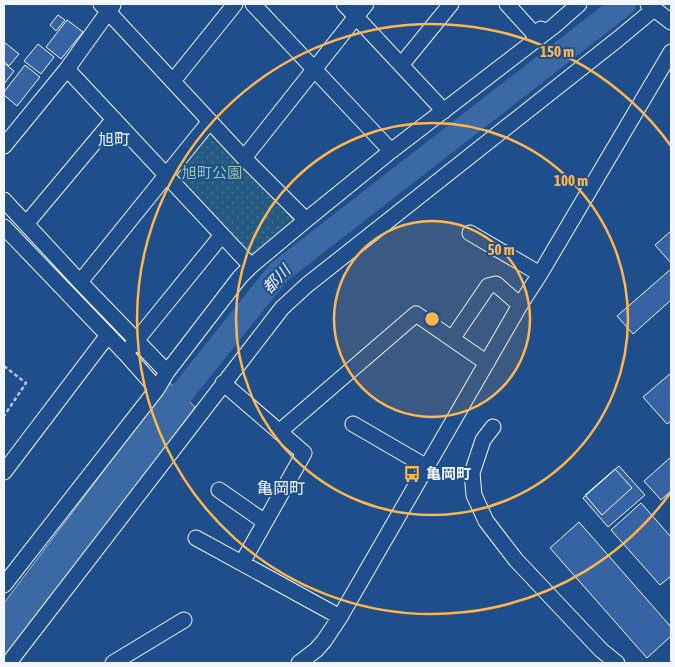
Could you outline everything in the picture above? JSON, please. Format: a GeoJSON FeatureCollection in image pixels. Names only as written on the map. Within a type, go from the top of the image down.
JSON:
{"type":"FeatureCollection","features":[{"type":"Feature","properties":{"kind":"street"},"geometry":{"type":"LineString","coordinates":[[173,81],[235,4]]}},
{"type":"Feature","properties":{"kind":"street"},"geometry":{"type":"LineString","coordinates":[[253,4],[391,151]]}},
{"type":"Feature","properties":{"kind":"street"},"geometry":{"type":"LineString","coordinates":[[344,4],[444,111]]}},
{"type":"Feature","properties":{"kind":"street"},"geometry":{"type":"LineString","coordinates":[[244,158],[366,4]]}},
{"type":"Feature","properties":{"kind":"street"},"geometry":{"type":"LineString","coordinates":[[402,64],[451,4]]}},
{"type":"Feature","properties":{"kind":"street"},"geometry":{"type":"LineString","coordinates":[[507,4],[538,38]]}},
{"type":"Feature","properties":{"kind":"street"},"geometry":{"type":"LineString","coordinates":[[538,38],[543,25],[564,4]]}},
{"type":"Feature","properties":{"kind":"street"},"geometry":{"type":"LineString","coordinates":[[4,585],[157,389],[167,372],[235,284],[251,266],[391,151],[554,26],[579,4]]}},
{"type":"Feature","properties":{"kind":"street"},"geometry":{"type":"LineString","coordinates":[[4,146],[67,69],[107,6],[244,158],[306,220]]}},
{"type":"Feature","properties":{"kind":"street"},"geometry":{"type":"LineString","coordinates":[[10,659],[282,308],[306,285],[618,39],[651,6],[671,22]]}},
{"type":"Feature","properties":{"kind":"street"},"geometry":{"type":"LineString","coordinates":[[299,663],[316,650],[340,617],[520,305],[671,52]]}},
{"type":"Feature","properties":{"kind":"street"},"geometry":{"type":"LineString","coordinates":[[67,69],[251,266]]}},
{"type":"Feature","properties":{"kind":"street"},"geometry":{"type":"LineString","coordinates":[[26,224],[114,119]]}},
{"type":"Feature","properties":{"kind":"street"},"geometry":{"type":"LineString","coordinates":[[80,282],[210,121]]}},
{"type":"Feature","properties":{"kind":"street"},"geometry":{"type":"LineString","coordinates":[[4,200],[167,372]]}},
{"type":"Feature","properties":{"kind":"street"},"geometry":{"type":"LineString","coordinates":[[4,227],[157,389]]}},
{"type":"Feature","properties":{"kind":"street"},"geometry":{"type":"LineString","coordinates":[[470,233],[540,274]]}},
{"type":"Feature","properties":{"kind":"street"},"geometry":{"type":"LineString","coordinates":[[126,354],[222,235]]}},
{"type":"Feature","properties":{"kind":"street"},"geometry":{"type":"LineString","coordinates":[[452,339],[488,286],[496,284],[520,305]]}},
{"type":"Feature","properties":{"kind":"street"},"geometry":{"type":"LineString","coordinates":[[279,432],[416,314],[487,363]]}},
{"type":"Feature","properties":{"kind":"street"},"geometry":{"type":"LineString","coordinates":[[4,472],[108,335]]}},
{"type":"Feature","properties":{"kind":"street"},"geometry":{"type":"LineString","coordinates":[[224,383],[304,453],[242,564]]}},
{"type":"Feature","properties":{"kind":"street"},"geometry":{"type":"LineString","coordinates":[[353,424],[427,466]]}},
{"type":"Feature","properties":{"kind":"street"},"geometry":{"type":"LineString","coordinates":[[493,427],[483,440],[472,473],[474,495],[486,521],[516,560],[601,650],[617,663]]}},
{"type":"Feature","properties":{"kind":"street"},"geometry":{"type":"LineString","coordinates":[[219,490],[265,522]]}},
{"type":"Feature","properties":{"kind":"street"},"geometry":{"type":"LineString","coordinates":[[196,538],[340,617]]}},
{"type":"Feature","properties":{"kind":"street"},"geometry":{"type":"LineString","coordinates":[[113,663],[184,620]]}},
{"type":"Feature","properties":{"kind":"path"},"geometry":{"type":"LineString","coordinates":[[4,366],[26,383],[4,416]]}},
{"type":"Feature","properties":{"kind":"green space","name":"旭町公園"},"geometry":{"type":"Polygon","coordinates":[[[211,129],[294,220],[255,256],[248,255],[172,174],[211,129]]]}},
{"type":"Feature","properties":{"kind":"shaded area"},"geometry":{"type":"Polygon","coordinates":[[[170,383],[195,407],[89,551],[4,656],[4,603],[170,383]]]}},
{"type":"Feature","properties":{"kind":"building"},"geometry":{"type":"Polygon","coordinates":[[[58,15],[65,20],[56,31],[50,25],[58,15]]]}},
{"type":"Feature","properties":{"kind":"building"},"geometry":{"type":"Polygon","coordinates":[[[67,20],[83,32],[61,59],[46,47],[67,20]]]}},
{"type":"Feature","properties":{"kind":"building"},"geometry":{"type":"Polygon","coordinates":[[[4,42],[19,54],[9,66],[4,61],[4,42]]]}},
{"type":"Feature","properties":{"kind":"building"},"geometry":{"type":"Polygon","coordinates":[[[38,44],[54,57],[41,74],[24,61],[38,44]]]}},
{"type":"Feature","properties":{"kind":"building"},"geometry":{"type":"Polygon","coordinates":[[[4,63],[14,71],[4,84],[4,63]]]}},
{"type":"Feature","properties":{"kind":"building"},"geometry":{"type":"Polygon","coordinates":[[[25,65],[40,77],[17,106],[4,95],[4,92],[25,65]]]}},
{"type":"Feature","properties":{"kind":"building"},"geometry":{"type":"Polygon","coordinates":[[[671,231],[671,263],[655,245],[671,231]]]}},
{"type":"Feature","properties":{"kind":"building"},"geometry":{"type":"Polygon","coordinates":[[[671,269],[671,300],[633,334],[617,316],[671,269]]]}},
{"type":"Feature","properties":{"kind":"building"},"geometry":{"type":"Polygon","coordinates":[[[671,373],[671,421],[667,424],[643,397],[671,373]]]}},
{"type":"Feature","properties":{"kind":"building"},"geometry":{"type":"Polygon","coordinates":[[[671,457],[671,491],[661,500],[644,481],[671,457]]]}},
{"type":"Feature","properties":{"kind":"building"},"geometry":{"type":"Polygon","coordinates":[[[619,466],[645,495],[608,527],[583,498],[619,466]]]}},
{"type":"Feature","properties":{"kind":"building"},"geometry":{"type":"Polygon","coordinates":[[[615,469],[632,488],[602,515],[585,495],[615,469]]]}},
{"type":"Feature","properties":{"kind":"building"},"geometry":{"type":"Polygon","coordinates":[[[641,503],[671,537],[671,576],[660,585],[611,530],[641,503]]]}},
{"type":"Feature","properties":{"kind":"building"},"geometry":{"type":"Polygon","coordinates":[[[579,522],[671,627],[671,636],[647,658],[550,548],[579,522]]]}},
{"type":"Feature","properties":{"kind":"waterway","name":"都川"},"geometry":{"type":"LineString","coordinates":[[161,419],[279,272],[624,4]]}},
{"type":"Feature","properties":{"kind":"place","name":"亀岡町"},"geometry":{"type":"Point","coordinates":[412,474]}},
{"type":"Feature","properties":{"kind":"district","name":"旭町"},"geometry":{"type":"Point","coordinates":[114,139]}},
{"type":"Feature","properties":{"kind":"district","name":"亀岡町"},"geometry":{"type":"Point","coordinates":[281,488]}}]}
